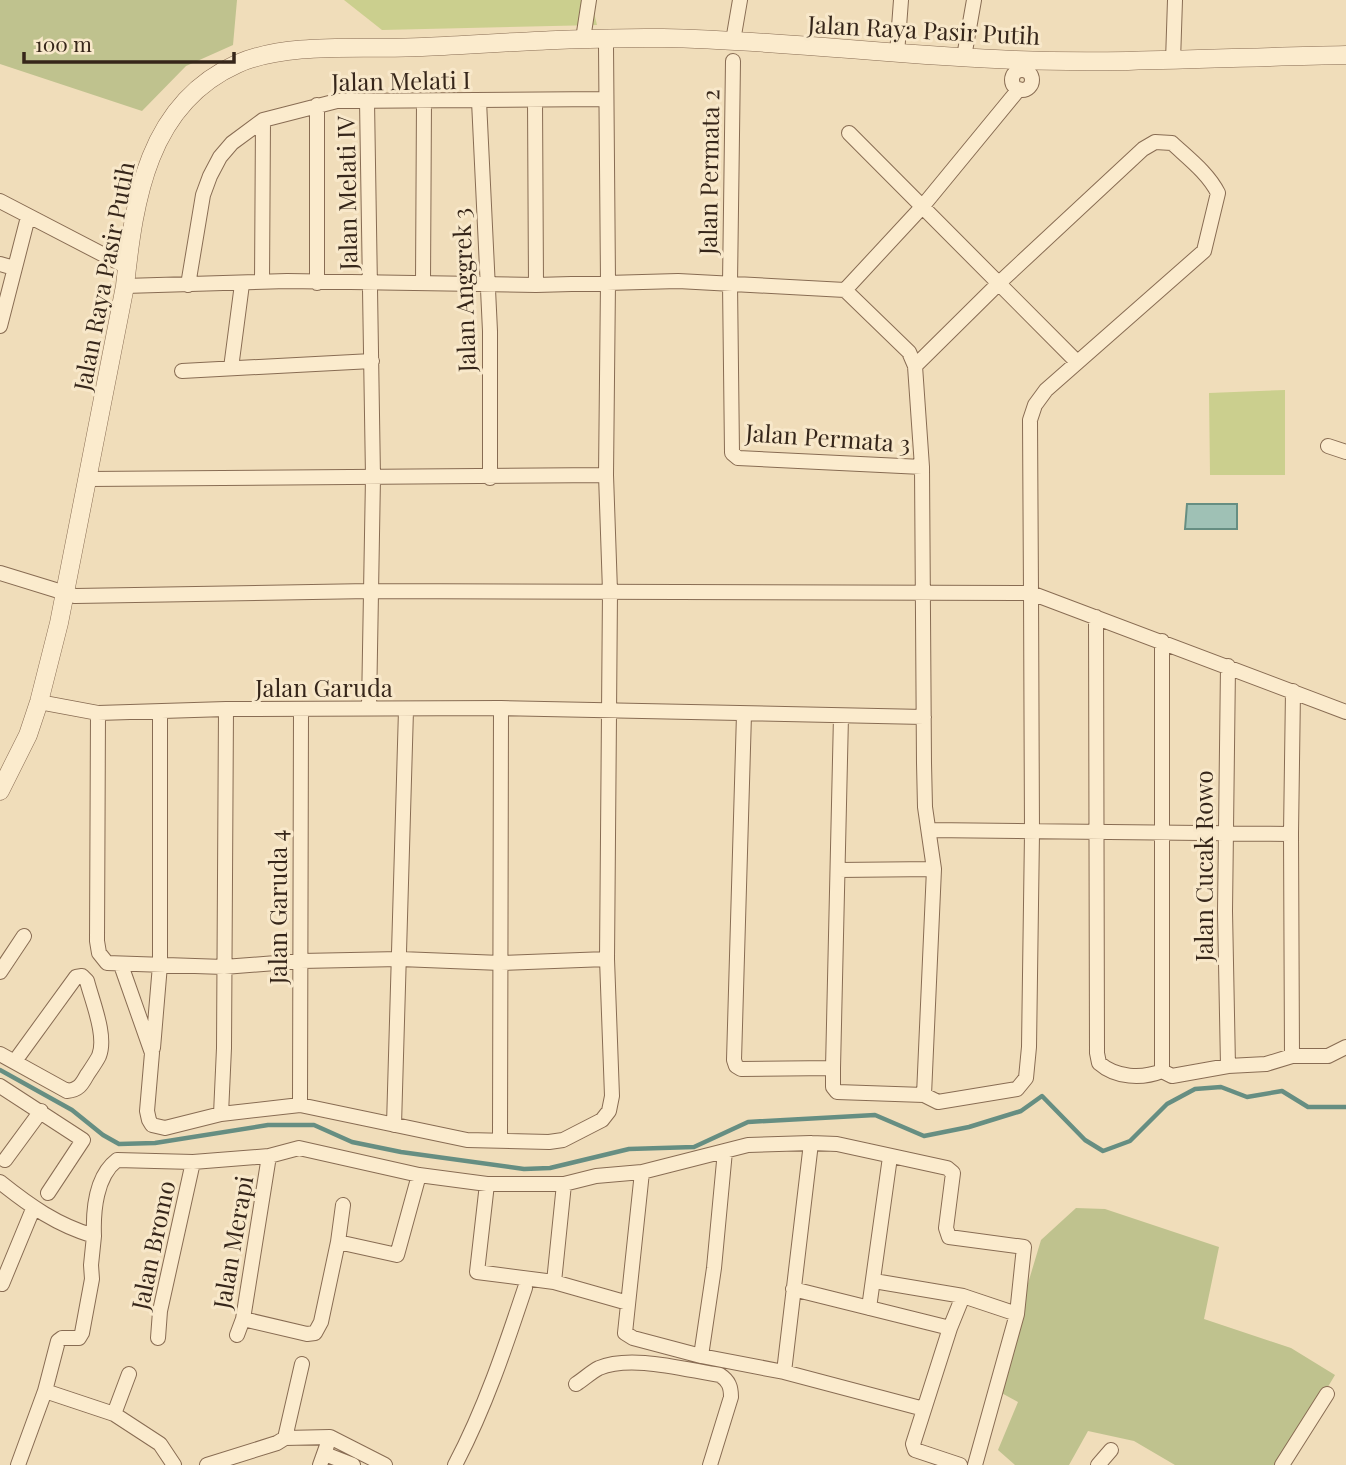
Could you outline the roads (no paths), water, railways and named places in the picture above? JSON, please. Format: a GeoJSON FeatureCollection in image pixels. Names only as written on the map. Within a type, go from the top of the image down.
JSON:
{"type":"FeatureCollection","features":[{"type":"Feature","properties":{"kind":"street"},"geometry":{"type":"LineString","coordinates":[[583,39],[589,0]]}},
{"type":"Feature","properties":{"kind":"street"},"geometry":{"type":"LineString","coordinates":[[733,41],[740,0]]}},
{"type":"Feature","properties":{"kind":"street"},"geometry":{"type":"LineString","coordinates":[[897,54],[901,0]]}},
{"type":"Feature","properties":{"kind":"street"},"geometry":{"type":"LineString","coordinates":[[964,57],[974,0]]}},
{"type":"Feature","properties":{"kind":"street"},"geometry":{"type":"LineString","coordinates":[[1173,61],[1175,0]]}},
{"type":"Feature","properties":{"kind":"street","name":"Jalan Raya Pasir Putih"},"geometry":{"type":"LineString","coordinates":[[0,791],[28,735],[39,702],[65,594],[125,286],[128,248],[147,167],[156,142],[173,114],[188,97],[237,64],[264,55],[290,51],[666,38],[1025,60],[1173,61],[1346,55]]}},
{"type":"Feature","properties":{"kind":"street"},"geometry":{"type":"LineString","coordinates":[[160,712],[160,965],[147,1111],[152,1125],[165,1128],[221,1114],[300,1105],[467,1139],[538,1143],[563,1140],[602,1120],[610,1111],[611,1096],[607,959],[610,591],[606,475],[606,46]]}},
{"type":"Feature","properties":{"kind":"street","name":"Jalan Permata 2"},"geometry":{"type":"LineString","coordinates":[[730,283],[733,61]]}},
{"type":"Feature","properties":{"kind":"street"},"geometry":{"type":"LineString","coordinates":[[845,290],[922,207],[1019,89]]}},
{"type":"Feature","properties":{"kind":"street","name":"Jalan Melati I"},"geometry":{"type":"LineString","coordinates":[[188,285],[204,195],[210,176],[220,157],[232,143],[263,120],[337,101],[605,99]]}},
{"type":"Feature","properties":{"kind":"street"},"geometry":{"type":"LineString","coordinates":[[535,100],[536,285]]}},
{"type":"Feature","properties":{"kind":"street","name":"Jalan Melati IV"},"geometry":{"type":"LineString","coordinates":[[367,101],[373,477],[369,708]]}},
{"type":"Feature","properties":{"kind":"street"},"geometry":{"type":"LineString","coordinates":[[423,283],[424,101]]}},
{"type":"Feature","properties":{"kind":"street","name":"Jalan Anggrek 3"},"geometry":{"type":"LineString","coordinates":[[479,101],[490,331],[490,478]]}},
{"type":"Feature","properties":{"kind":"street"},"geometry":{"type":"LineString","coordinates":[[317,106],[317,282]]}},
{"type":"Feature","properties":{"kind":"street"},"geometry":{"type":"LineString","coordinates":[[262,282],[263,120]]}},
{"type":"Feature","properties":{"kind":"street"},"geometry":{"type":"LineString","coordinates":[[849,133],[1077,362]]}},
{"type":"Feature","properties":{"kind":"street"},"geometry":{"type":"LineString","coordinates":[[841,716],[834,1090],[841,1093],[924,1095],[938,1102],[1017,1089],[1024,1082],[1029,1047],[1032,833],[1030,420],[1035,405],[1046,390],[1204,251],[1218,193],[1213,184],[1172,143],[1155,142],[1143,149],[999,283],[915,366]]}},
{"type":"Feature","properties":{"kind":"street"},"geometry":{"type":"LineString","coordinates":[[0,201],[127,267]]}},
{"type":"Feature","properties":{"kind":"street"},"geometry":{"type":"LineString","coordinates":[[0,326],[7,266],[27,217]]}},
{"type":"Feature","properties":{"kind":"street"},"geometry":{"type":"LineString","coordinates":[[125,286],[262,282],[486,285],[608,282],[730,283],[845,290],[909,352],[915,366],[922,467],[925,807],[934,869],[924,1095]]}},
{"type":"Feature","properties":{"kind":"street","name":"Jalan Permata 3"},"geometry":{"type":"LineString","coordinates":[[730,283],[732,453],[738,458],[922,467]]}},
{"type":"Feature","properties":{"kind":"street"},"geometry":{"type":"LineString","coordinates":[[230,368],[242,284]]}},
{"type":"Feature","properties":{"kind":"street"},"geometry":{"type":"LineString","coordinates":[[182,371],[372,361]]}},
{"type":"Feature","properties":{"kind":"street"},"geometry":{"type":"LineString","coordinates":[[1328,446],[1346,452]]}},
{"type":"Feature","properties":{"kind":"street"},"geometry":{"type":"LineString","coordinates":[[88,479],[490,478],[606,475]]}},
{"type":"Feature","properties":{"kind":"street"},"geometry":{"type":"LineString","coordinates":[[0,573],[75,596],[370,591],[1031,593],[1346,712]]}},
{"type":"Feature","properties":{"kind":"street"},"geometry":{"type":"LineString","coordinates":[[1096,617],[1099,1063],[1112,1071],[1130,1076],[1144,1076],[1162,1071],[1172,1076],[1228,1066],[1266,1064],[1292,1056],[1328,1056],[1346,1047]]}},
{"type":"Feature","properties":{"kind":"street"},"geometry":{"type":"LineString","coordinates":[[1162,641],[1162,1071]]}},
{"type":"Feature","properties":{"kind":"street","name":"Jalan Cucak Rowo"},"geometry":{"type":"LineString","coordinates":[[1228,666],[1225,976],[1228,1066]]}},
{"type":"Feature","properties":{"kind":"street"},"geometry":{"type":"LineString","coordinates":[[1292,1056],[1293,691]]}},
{"type":"Feature","properties":{"kind":"street","name":"Jalan Garuda"},"geometry":{"type":"LineString","coordinates":[[39,702],[98,713],[226,709],[501,708],[923,717]]}},
{"type":"Feature","properties":{"kind":"street"},"geometry":{"type":"LineString","coordinates":[[500,1140],[501,708]]}},
{"type":"Feature","properties":{"kind":"street"},"geometry":{"type":"LineString","coordinates":[[221,1114],[226,709]]}},
{"type":"Feature","properties":{"kind":"street","name":"Jalan Garuda 4"},"geometry":{"type":"LineString","coordinates":[[300,1105],[298,1032],[301,961],[301,710]]}},
{"type":"Feature","properties":{"kind":"street"},"geometry":{"type":"LineString","coordinates":[[394,1125],[406,710]]}},
{"type":"Feature","properties":{"kind":"street"},"geometry":{"type":"LineString","coordinates":[[98,713],[97,941],[103,960],[107,963],[224,967],[301,961],[400,959],[501,963],[607,959]]}},
{"type":"Feature","properties":{"kind":"street"},"geometry":{"type":"LineString","coordinates":[[744,713],[736,1066],[741,1069],[833,1068]]}},
{"type":"Feature","properties":{"kind":"street"},"geometry":{"type":"LineString","coordinates":[[929,830],[1291,834]]}},
{"type":"Feature","properties":{"kind":"street"},"geometry":{"type":"LineString","coordinates":[[838,870],[934,869]]}},
{"type":"Feature","properties":{"kind":"street"},"geometry":{"type":"LineString","coordinates":[[0,972],[24,936]]}},
{"type":"Feature","properties":{"kind":"street"},"geometry":{"type":"LineString","coordinates":[[121,965],[152,1053]]}},
{"type":"Feature","properties":{"kind":"street"},"geometry":{"type":"LineString","coordinates":[[0,1054],[68,1091],[80,1086],[99,1056],[101,1046],[101,1035],[87,981],[82,976],[76,977],[15,1061]]}},
{"type":"Feature","properties":{"kind":"street"},"geometry":{"type":"LineString","coordinates":[[0,1086],[83,1140],[48,1193]]}},
{"type":"Feature","properties":{"kind":"street"},"geometry":{"type":"LineString","coordinates":[[5,1160],[41,1111]]}},
{"type":"Feature","properties":{"kind":"street"},"geometry":{"type":"LineString","coordinates":[[784,1372],[811,1143]]}},
{"type":"Feature","properties":{"kind":"street"},"geometry":{"type":"LineString","coordinates":[[18,1465],[45,1391],[58,1341],[62,1338],[79,1338],[82,1333],[92,1279],[93,1216],[106,1171],[117,1160],[192,1162],[269,1156],[299,1148],[419,1175],[487,1184],[564,1184],[596,1176],[642,1172],[748,1145],[811,1143],[837,1144],[947,1168],[953,1173],[946,1228],[949,1237],[1024,1247],[1017,1314],[975,1465]]}},
{"type":"Feature","properties":{"kind":"street"},"geometry":{"type":"LineString","coordinates":[[701,1356],[714,1268],[724,1151]]}},
{"type":"Feature","properties":{"kind":"street","name":"Jalan Merapi"},"geometry":{"type":"LineString","coordinates":[[237,1335],[243,1319],[269,1156]]}},
{"type":"Feature","properties":{"kind":"street"},"geometry":{"type":"LineString","coordinates":[[869,1308],[890,1157]]}},
{"type":"Feature","properties":{"kind":"street","name":"Jalan Bromo"},"geometry":{"type":"LineString","coordinates":[[158,1338],[160,1311],[192,1162]]}},
{"type":"Feature","properties":{"kind":"street"},"geometry":{"type":"LineString","coordinates":[[642,1172],[625,1333],[633,1338],[701,1356],[784,1372],[923,1409]]}},
{"type":"Feature","properties":{"kind":"street"},"geometry":{"type":"LineString","coordinates":[[338,1242],[397,1255],[419,1175]]}},
{"type":"Feature","properties":{"kind":"street"},"geometry":{"type":"LineString","coordinates":[[0,1182],[33,1209],[68,1228],[94,1236]]}},
{"type":"Feature","properties":{"kind":"street"},"geometry":{"type":"LineString","coordinates":[[487,1184],[476,1271],[554,1282],[628,1303]]}},
{"type":"Feature","properties":{"kind":"street"},"geometry":{"type":"LineString","coordinates":[[554,1282],[564,1184]]}},
{"type":"Feature","properties":{"kind":"street"},"geometry":{"type":"LineString","coordinates":[[243,1319],[307,1334],[315,1333],[321,1322],[343,1205]]}},
{"type":"Feature","properties":{"kind":"street"},"geometry":{"type":"LineString","coordinates":[[2,1284],[33,1209]]}},
{"type":"Feature","properties":{"kind":"street"},"geometry":{"type":"LineString","coordinates":[[874,1281],[963,1296],[1017,1314]]}},
{"type":"Feature","properties":{"kind":"street"},"geometry":{"type":"LineString","coordinates":[[456,1465],[474,1429],[525,1288]]}},
{"type":"Feature","properties":{"kind":"street"},"geometry":{"type":"LineString","coordinates":[[793,1289],[950,1328]]}},
{"type":"Feature","properties":{"kind":"street"},"geometry":{"type":"LineString","coordinates":[[960,1465],[914,1449],[913,1444],[963,1296]]}},
{"type":"Feature","properties":{"kind":"street"},"geometry":{"type":"LineString","coordinates":[[576,1384],[600,1368],[626,1362],[720,1375],[731,1387],[731,1397],[709,1465]]}},
{"type":"Feature","properties":{"kind":"street"},"geometry":{"type":"LineString","coordinates":[[285,1438],[302,1364]]}},
{"type":"Feature","properties":{"kind":"street"},"geometry":{"type":"LineString","coordinates":[[114,1414],[129,1374]]}},
{"type":"Feature","properties":{"kind":"street"},"geometry":{"type":"LineString","coordinates":[[45,1391],[114,1414],[160,1444],[174,1465]]}},
{"type":"Feature","properties":{"kind":"street"},"geometry":{"type":"LineString","coordinates":[[1282,1465],[1327,1394]]}},
{"type":"Feature","properties":{"kind":"street"},"geometry":{"type":"LineString","coordinates":[[330,1437],[323,1460],[353,1465]]}},
{"type":"Feature","properties":{"kind":"street"},"geometry":{"type":"LineString","coordinates":[[207,1465],[247,1459],[285,1438],[330,1437],[385,1465]]}},
{"type":"Feature","properties":{"kind":"street"},"geometry":{"type":"LineString","coordinates":[[1098,1465],[1111,1450]]}},
{"type":"Feature","properties":{"kind":"water"},"geometry":{"type":"Polygon","coordinates":[[[1187,504],[1237,504],[1237,529],[1185,529],[1187,504]]]}},
{"type":"Feature","properties":{"kind":"waterway"},"geometry":{"type":"LineString","coordinates":[[0,1070],[72,1110],[119,1144],[155,1143],[268,1125],[314,1125],[352,1142],[401,1152],[524,1169],[550,1168],[629,1149],[694,1147],[748,1122],[875,1115],[924,1136],[969,1127],[1021,1111],[1042,1096],[1085,1140],[1103,1151],[1130,1141],[1167,1104],[1195,1089],[1221,1087],[1247,1097],[1282,1091],[1308,1107],[1346,1107]]}}]}
